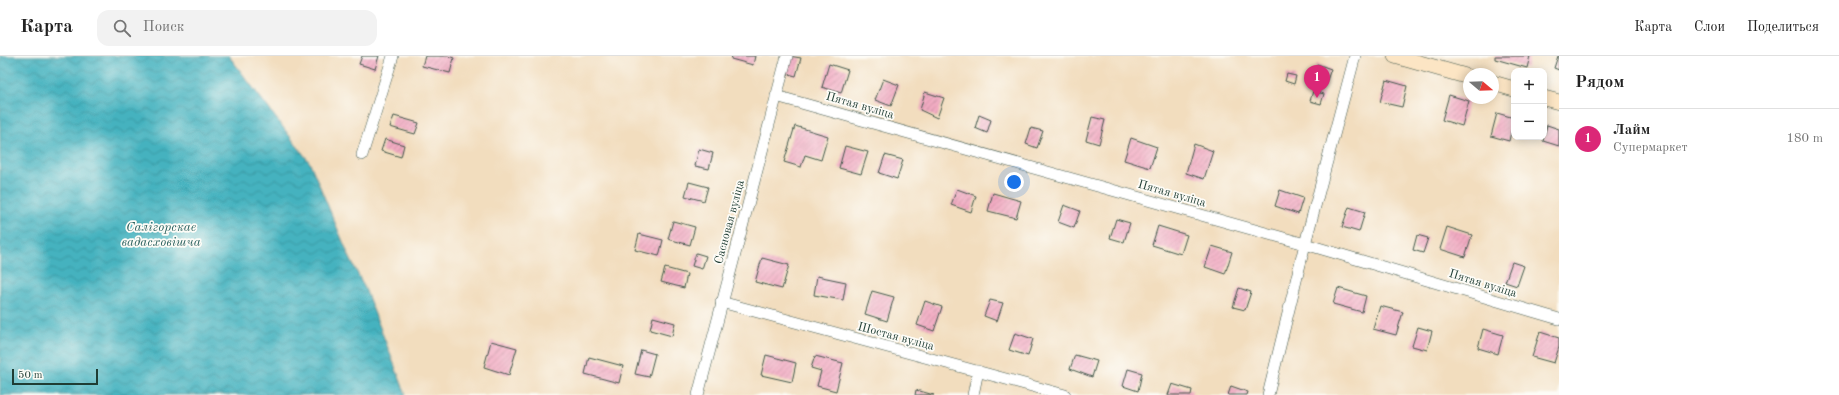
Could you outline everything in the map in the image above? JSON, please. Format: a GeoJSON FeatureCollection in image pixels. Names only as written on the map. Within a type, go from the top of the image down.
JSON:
{"type":"FeatureCollection","features":[{"type":"Feature","properties":{"kind":"street"},"geometry":{"type":"LineString","coordinates":[[362,155],[393,56]]}},
{"type":"Feature","properties":{"kind":"street","name":"Сасновая вуліца"},"geometry":{"type":"LineString","coordinates":[[698,395],[721,302],[787,56]]}},
{"type":"Feature","properties":{"kind":"street"},"geometry":{"type":"LineString","coordinates":[[1268,395],[1305,244],[1355,56]]}},
{"type":"Feature","properties":{"kind":"street"},"geometry":{"type":"LineString","coordinates":[[1395,56],[1463,75]]}},
{"type":"Feature","properties":{"kind":"street"},"geometry":{"type":"LineString","coordinates":[[1499,85],[1511,88]]}},
{"type":"Feature","properties":{"kind":"street","name":"Пятая вуліца"},"geometry":{"type":"LineString","coordinates":[[776,96],[1305,244],[1559,319]]}},
{"type":"Feature","properties":{"kind":"street"},"geometry":{"type":"LineString","coordinates":[[1547,99],[1559,102]]}},
{"type":"Feature","properties":{"kind":"street","name":"Шостая вуліца"},"geometry":{"type":"LineString","coordinates":[[721,302],[1065,395]]}},
{"type":"Feature","properties":{"kind":"street"},"geometry":{"type":"LineString","coordinates":[[972,395],[978,371]]}},
{"type":"Feature","properties":{"kind":"water","name":"Салігорскае вадасховішча"},"geometry":{"type":"Polygon","coordinates":[[[0,56],[229,56],[310,163],[349,256],[366,291],[406,395],[0,395],[0,56]]]}},
{"type":"Feature","properties":{"kind":"building"},"geometry":{"type":"Polygon","coordinates":[[[362,56],[379,56],[375,69],[359,64],[362,56]]]}},
{"type":"Feature","properties":{"kind":"building"},"geometry":{"type":"Polygon","coordinates":[[[425,56],[448,56],[454,58],[450,73],[422,66],[425,56]]]}},
{"type":"Feature","properties":{"kind":"building"},"geometry":{"type":"Polygon","coordinates":[[[732,56],[755,56],[753,65],[731,59],[732,56]]]}},
{"type":"Feature","properties":{"kind":"building"},"geometry":{"type":"Polygon","coordinates":[[[789,56],[801,58],[796,76],[784,73],[789,56]]]}},
{"type":"Feature","properties":{"kind":"building"},"geometry":{"type":"Polygon","coordinates":[[[1495,56],[1530,56],[1527,68],[1495,59],[1495,56]]]}},
{"type":"Feature","properties":{"kind":"building"},"geometry":{"type":"Polygon","coordinates":[[[1559,56],[1559,70],[1554,68],[1559,56]]]}},
{"type":"Feature","properties":{"kind":"building"},"geometry":{"type":"Polygon","coordinates":[[[829,64],[848,70],[841,93],[822,87],[829,64]]]}},
{"type":"Feature","properties":{"kind":"building"},"geometry":{"type":"Polygon","coordinates":[[[1317,64],[1331,69],[1326,83],[1312,77],[1317,64]]]}},
{"type":"Feature","properties":{"kind":"building"},"geometry":{"type":"Polygon","coordinates":[[[1287,74],[1296,76],[1294,84],[1285,81],[1287,74]]]}},
{"type":"Feature","properties":{"kind":"building"},"geometry":{"type":"Polygon","coordinates":[[[883,79],[899,85],[891,106],[875,100],[883,79]]]}},
{"type":"Feature","properties":{"kind":"building"},"geometry":{"type":"Polygon","coordinates":[[[1386,80],[1407,86],[1402,107],[1380,102],[1386,80]]]}},
{"type":"Feature","properties":{"kind":"building"},"geometry":{"type":"Polygon","coordinates":[[[1313,91],[1324,94],[1321,104],[1310,101],[1313,91]]]}},
{"type":"Feature","properties":{"kind":"building"},"geometry":{"type":"Polygon","coordinates":[[[925,92],[944,98],[937,118],[920,110],[925,92]]]}},
{"type":"Feature","properties":{"kind":"building"},"geometry":{"type":"Polygon","coordinates":[[[1449,95],[1463,99],[1463,104],[1468,104],[1462,126],[1442,120],[1449,95]]]}},
{"type":"Feature","properties":{"kind":"building"},"geometry":{"type":"Polygon","coordinates":[[[1497,113],[1511,117],[1511,132],[1509,141],[1491,136],[1497,113]]]}},
{"type":"Feature","properties":{"kind":"building"},"geometry":{"type":"Polygon","coordinates":[[[979,115],[991,120],[987,133],[975,128],[979,115]]]}},
{"type":"Feature","properties":{"kind":"building"},"geometry":{"type":"Polygon","coordinates":[[[394,116],[419,123],[415,134],[390,127],[394,116]]]}},
{"type":"Feature","properties":{"kind":"building"},"geometry":{"type":"Polygon","coordinates":[[[1092,117],[1105,120],[1099,144],[1086,140],[1092,117]]]}},
{"type":"Feature","properties":{"kind":"building"},"geometry":{"type":"Polygon","coordinates":[[[1547,125],[1559,129],[1559,146],[1543,141],[1547,140],[1547,125]]]}},
{"type":"Feature","properties":{"kind":"building"},"geometry":{"type":"Polygon","coordinates":[[[795,126],[828,136],[821,160],[805,155],[801,167],[784,162],[795,126]]]}},
{"type":"Feature","properties":{"kind":"building"},"geometry":{"type":"Polygon","coordinates":[[[1031,128],[1043,131],[1037,148],[1026,144],[1031,128]]]}},
{"type":"Feature","properties":{"kind":"building"},"geometry":{"type":"Polygon","coordinates":[[[1131,138],[1157,147],[1150,168],[1124,160],[1131,138]]]}},
{"type":"Feature","properties":{"kind":"building"},"geometry":{"type":"Polygon","coordinates":[[[385,139],[404,145],[401,157],[381,151],[385,139]]]}},
{"type":"Feature","properties":{"kind":"building"},"geometry":{"type":"Polygon","coordinates":[[[1194,144],[1213,151],[1204,179],[1186,173],[1194,144]]]}},
{"type":"Feature","properties":{"kind":"building"},"geometry":{"type":"Polygon","coordinates":[[[845,146],[868,152],[861,174],[839,168],[845,146]]]}},
{"type":"Feature","properties":{"kind":"building"},"geometry":{"type":"Polygon","coordinates":[[[699,149],[713,153],[709,169],[695,166],[699,149]]]}},
{"type":"Feature","properties":{"kind":"building"},"geometry":{"type":"Polygon","coordinates":[[[885,155],[903,160],[897,179],[879,173],[885,155]]]}},
{"type":"Feature","properties":{"kind":"building"},"geometry":{"type":"Polygon","coordinates":[[[689,182],[708,187],[704,201],[685,196],[689,182]]]}},
{"type":"Feature","properties":{"kind":"building"},"geometry":{"type":"Polygon","coordinates":[[[957,189],[976,196],[971,212],[951,205],[957,189]]]}},
{"type":"Feature","properties":{"kind":"building"},"geometry":{"type":"Polygon","coordinates":[[[1280,190],[1303,198],[1298,214],[1275,206],[1280,190]]]}},
{"type":"Feature","properties":{"kind":"building"},"geometry":{"type":"Polygon","coordinates":[[[993,193],[1021,201],[1016,218],[988,211],[993,193]]]}},
{"type":"Feature","properties":{"kind":"building"},"geometry":{"type":"Polygon","coordinates":[[[1064,205],[1080,211],[1074,228],[1058,222],[1064,205]]]}},
{"type":"Feature","properties":{"kind":"building"},"geometry":{"type":"Polygon","coordinates":[[[1349,207],[1365,212],[1359,232],[1342,227],[1349,207]]]}},
{"type":"Feature","properties":{"kind":"building"},"geometry":{"type":"Polygon","coordinates":[[[1116,219],[1130,223],[1124,242],[1110,238],[1116,219]]]}},
{"type":"Feature","properties":{"kind":"building"},"geometry":{"type":"Polygon","coordinates":[[[673,221],[695,227],[690,245],[668,239],[673,221]]]}},
{"type":"Feature","properties":{"kind":"building"},"geometry":{"type":"Polygon","coordinates":[[[1158,226],[1187,235],[1181,254],[1152,245],[1158,226]]]}},
{"type":"Feature","properties":{"kind":"building"},"geometry":{"type":"Polygon","coordinates":[[[1447,227],[1472,235],[1465,257],[1440,249],[1447,227]]]}},
{"type":"Feature","properties":{"kind":"building"},"geometry":{"type":"Polygon","coordinates":[[[639,234],[663,240],[659,256],[635,250],[639,234]]]}},
{"type":"Feature","properties":{"kind":"building"},"geometry":{"type":"Polygon","coordinates":[[[1417,235],[1428,238],[1423,253],[1413,250],[1417,235]]]}},
{"type":"Feature","properties":{"kind":"building"},"geometry":{"type":"Polygon","coordinates":[[[1212,246],[1232,252],[1225,274],[1205,267],[1212,246]]]}},
{"type":"Feature","properties":{"kind":"building"},"geometry":{"type":"Polygon","coordinates":[[[696,253],[706,256],[702,269],[692,266],[696,253]]]}},
{"type":"Feature","properties":{"kind":"building"},"geometry":{"type":"Polygon","coordinates":[[[762,258],[789,265],[782,289],[755,282],[762,258]]]}},
{"type":"Feature","properties":{"kind":"building"},"geometry":{"type":"Polygon","coordinates":[[[1512,262],[1524,266],[1517,286],[1505,282],[1512,262]]]}},
{"type":"Feature","properties":{"kind":"building"},"geometry":{"type":"Polygon","coordinates":[[[665,268],[687,274],[684,288],[661,282],[665,268]]]}},
{"type":"Feature","properties":{"kind":"building"},"geometry":{"type":"Polygon","coordinates":[[[817,276],[846,282],[843,300],[814,295],[817,276]]]}},
{"type":"Feature","properties":{"kind":"building"},"geometry":{"type":"Polygon","coordinates":[[[1239,288],[1251,292],[1245,310],[1233,307],[1239,288]]]}},
{"type":"Feature","properties":{"kind":"building"},"geometry":{"type":"Polygon","coordinates":[[[1338,288],[1366,296],[1362,312],[1333,304],[1338,288]]]}},
{"type":"Feature","properties":{"kind":"building"},"geometry":{"type":"Polygon","coordinates":[[[872,291],[894,297],[887,321],[865,314],[872,291]]]}},
{"type":"Feature","properties":{"kind":"building"},"geometry":{"type":"Polygon","coordinates":[[[990,300],[1003,303],[997,321],[984,316],[990,300]]]}},
{"type":"Feature","properties":{"kind":"building"},"geometry":{"type":"Polygon","coordinates":[[[925,301],[942,307],[934,331],[917,325],[925,301]]]}},
{"type":"Feature","properties":{"kind":"building"},"geometry":{"type":"Polygon","coordinates":[[[1380,306],[1403,312],[1396,335],[1373,329],[1380,306]]]}},
{"type":"Feature","properties":{"kind":"building"},"geometry":{"type":"Polygon","coordinates":[[[653,317],[675,323],[672,336],[650,330],[653,317]]]}},
{"type":"Feature","properties":{"kind":"building"},"geometry":{"type":"Polygon","coordinates":[[[1418,327],[1432,331],[1427,350],[1412,346],[1418,327]]]}},
{"type":"Feature","properties":{"kind":"building"},"geometry":{"type":"Polygon","coordinates":[[[1483,329],[1503,335],[1498,354],[1478,348],[1483,329]]]}},
{"type":"Feature","properties":{"kind":"building"},"geometry":{"type":"Polygon","coordinates":[[[1540,332],[1559,338],[1559,347],[1554,363],[1532,357],[1540,332]]]}},
{"type":"Feature","properties":{"kind":"building"},"geometry":{"type":"Polygon","coordinates":[[[1015,333],[1033,339],[1028,356],[1009,350],[1015,333]]]}},
{"type":"Feature","properties":{"kind":"building"},"geometry":{"type":"Polygon","coordinates":[[[491,341],[517,348],[509,375],[484,367],[491,341]]]}},
{"type":"Feature","properties":{"kind":"building"},"geometry":{"type":"Polygon","coordinates":[[[641,350],[655,354],[649,377],[635,374],[641,350]]]}},
{"type":"Feature","properties":{"kind":"building"},"geometry":{"type":"Polygon","coordinates":[[[766,355],[796,363],[792,382],[761,375],[766,355]]]}},
{"type":"Feature","properties":{"kind":"building"},"geometry":{"type":"Polygon","coordinates":[[[1075,355],[1097,361],[1092,377],[1070,369],[1075,355]]]}},
{"type":"Feature","properties":{"kind":"building"},"geometry":{"type":"Polygon","coordinates":[[[815,356],[843,363],[836,391],[817,386],[821,371],[811,368],[815,356]]]}},
{"type":"Feature","properties":{"kind":"building"},"geometry":{"type":"Polygon","coordinates":[[[589,357],[623,366],[619,383],[585,374],[589,357]]]}},
{"type":"Feature","properties":{"kind":"building"},"geometry":{"type":"Polygon","coordinates":[[[1128,369],[1142,373],[1138,391],[1123,386],[1128,369]]]}},
{"type":"Feature","properties":{"kind":"building"},"geometry":{"type":"Polygon","coordinates":[[[1172,384],[1192,390],[1191,395],[1168,395],[1172,384]]]}},
{"type":"Feature","properties":{"kind":"building"},"geometry":{"type":"Polygon","coordinates":[[[1231,386],[1248,392],[1247,395],[1228,395],[1231,386]]]}},
{"type":"Feature","properties":{"kind":"building"},"geometry":{"type":"Polygon","coordinates":[[[916,390],[934,395],[915,395],[916,390]]]}},
{"type":"Feature","properties":{"kind":"place","name":"Лайм"},"geometry":{"type":"Point","coordinates":[1317,98]}}]}
